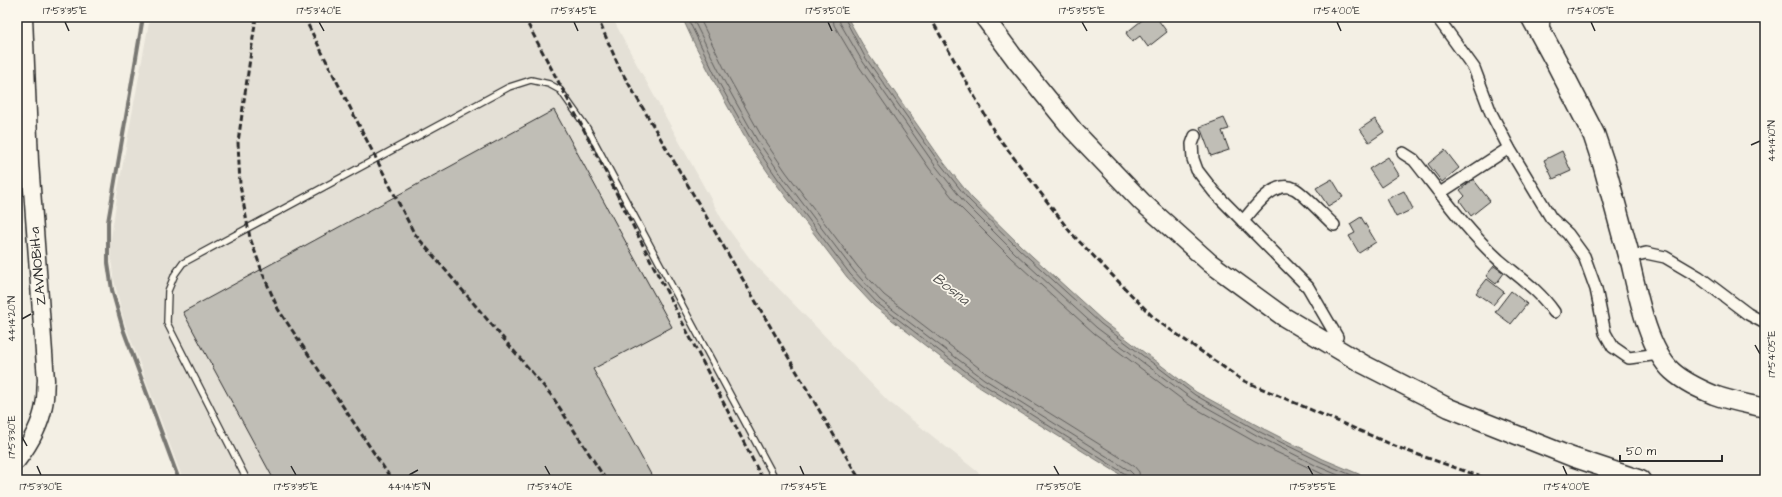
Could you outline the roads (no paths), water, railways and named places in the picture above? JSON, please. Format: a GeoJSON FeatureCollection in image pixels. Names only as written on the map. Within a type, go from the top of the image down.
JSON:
{"type":"FeatureCollection","features":[{"type":"Feature","properties":{"kind":"highway"},"geometry":{"type":"LineString","coordinates":[[1532,17],[1594,136],[1604,165],[1629,258]]}},
{"type":"Feature","properties":{"kind":"main road","name":"ZAVNOBiH-a"},"geometry":{"type":"LineString","coordinates":[[17,461],[28,447],[38,425],[44,406],[46,380],[30,162],[24,17]]}},
{"type":"Feature","properties":{"kind":"main road"},"geometry":{"type":"LineString","coordinates":[[984,17],[1016,60],[1073,130],[1142,202],[1210,263],[1284,317],[1363,364],[1450,408],[1572,457],[1641,480]]}},
{"type":"Feature","properties":{"kind":"main road"},"geometry":{"type":"LineString","coordinates":[[1629,258],[1644,318],[1658,354],[1671,370],[1688,383],[1716,396],[1765,408]]}},
{"type":"Feature","properties":{"kind":"street"},"geometry":{"type":"LineString","coordinates":[[1437,17],[1474,68],[1491,114],[1509,148],[1551,218],[1568,234],[1584,256],[1596,289],[1605,333],[1613,347],[1629,358],[1658,354]]}},
{"type":"Feature","properties":{"kind":"street"},"geometry":{"type":"LineString","coordinates":[[1195,136],[1192,144],[1193,159],[1197,170],[1214,192],[1308,287],[1337,337],[1332,345]]}},
{"type":"Feature","properties":{"kind":"street"},"geometry":{"type":"LineString","coordinates":[[1440,193],[1509,148]]}},
{"type":"Feature","properties":{"kind":"street"},"geometry":{"type":"LineString","coordinates":[[1403,154],[1414,160],[1440,193],[1499,260],[1534,288],[1554,312]]}},
{"type":"Feature","properties":{"kind":"street"},"geometry":{"type":"LineString","coordinates":[[1244,221],[1267,194],[1286,187],[1295,189],[1334,225]]}},
{"type":"Feature","properties":{"kind":"street"},"geometry":{"type":"LineString","coordinates":[[1629,258],[1646,253],[1665,257],[1699,277],[1748,314],[1765,323]]}},
{"type":"Feature","properties":{"kind":"lane"},"geometry":{"type":"LineString","coordinates":[[1545,40],[1547,17]]}},
{"type":"Feature","properties":{"kind":"lane"},"geometry":{"type":"LineString","coordinates":[[248,480],[167,323],[168,290],[175,274],[183,263],[336,179],[509,87],[531,80],[549,84],[560,90],[587,128],[776,480]]}},
{"type":"Feature","properties":{"kind":"water","name":"Bosna"},"geometry":{"type":"Polygon","coordinates":[[[682,17],[847,17],[868,54],[941,159],[971,197],[1021,246],[1103,321],[1196,392],[1323,459],[1373,480],[1129,480],[979,387],[874,306],[847,277],[774,181],[749,145],[716,85],[682,17]]]}},
{"type":"Feature","properties":{"kind":"waterway"},"geometry":{"type":"LineString","coordinates":[[143,17],[108,222],[108,263],[112,290],[123,329],[179,480]]}},
{"type":"Feature","properties":{"kind":"railway"},"geometry":{"type":"LineString","coordinates":[[256,17],[238,142],[240,185],[250,238],[278,309],[392,480]]}},
{"type":"Feature","properties":{"kind":"railway"},"geometry":{"type":"LineString","coordinates":[[304,17],[414,233],[552,396],[606,480]]}},
{"type":"Feature","properties":{"kind":"railway"},"geometry":{"type":"LineString","coordinates":[[524,17],[583,128],[763,480]]}},
{"type":"Feature","properties":{"kind":"railway"},"geometry":{"type":"LineString","coordinates":[[597,17],[620,69],[860,480]]}},
{"type":"Feature","properties":{"kind":"railway"},"geometry":{"type":"LineString","coordinates":[[930,17],[995,133],[1071,233],[1155,319],[1242,380],[1402,449],[1490,480]]}}]}
